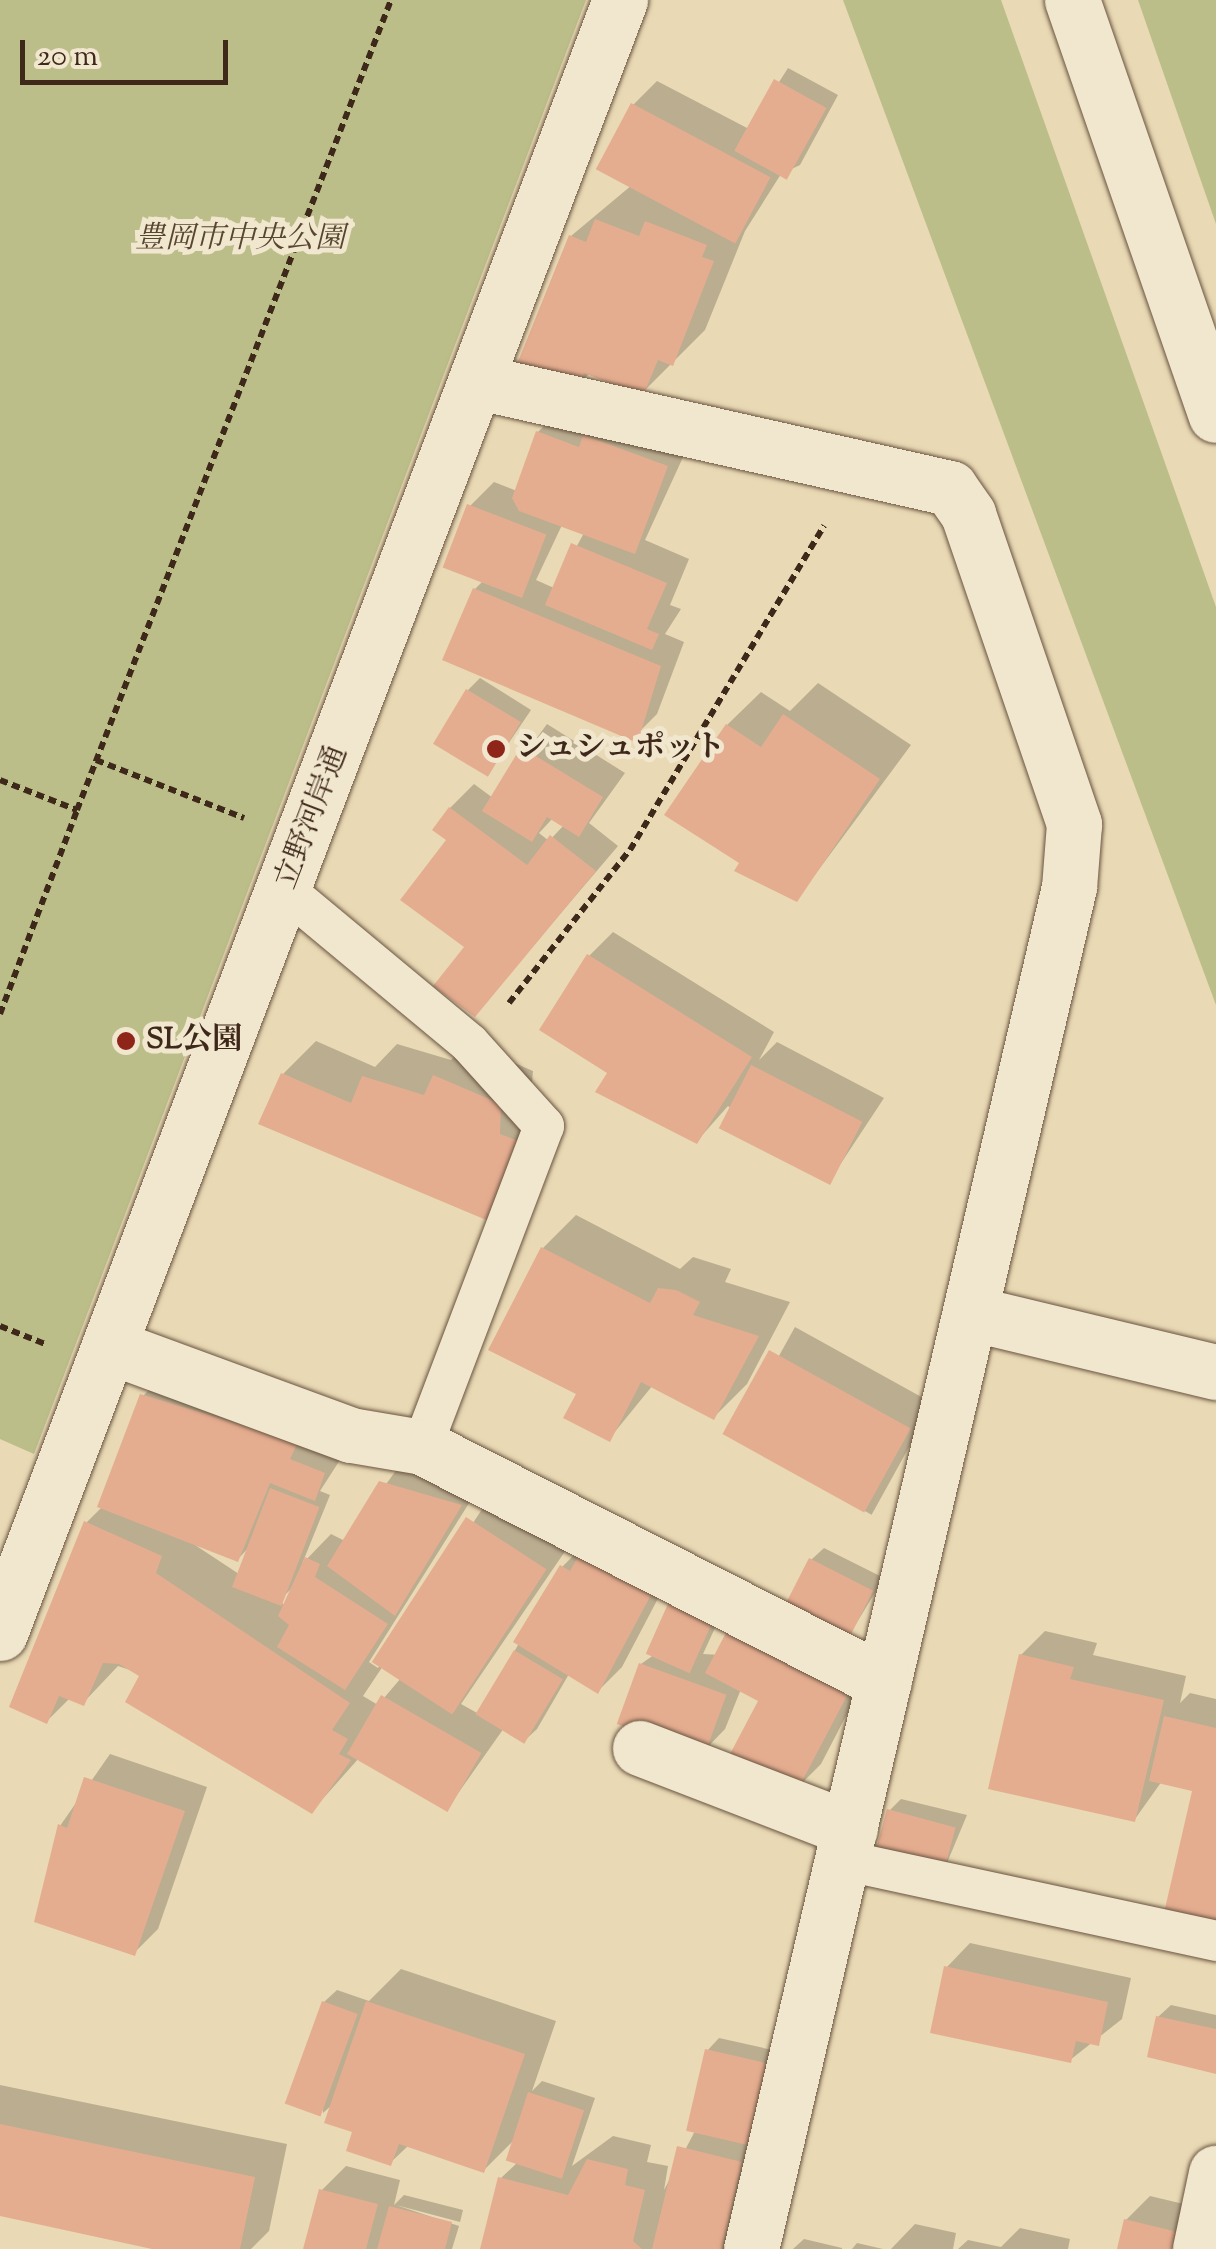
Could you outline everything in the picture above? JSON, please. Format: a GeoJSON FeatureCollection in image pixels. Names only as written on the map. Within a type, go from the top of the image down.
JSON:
{"type":"FeatureCollection","features":[{"type":"Feature","properties":{"kind":"street","name":"立野河岸通"},"geometry":{"type":"LineString","coordinates":[[0,1633],[286,891],[620,0]]}},
{"type":"Feature","properties":{"kind":"street"},"geometry":{"type":"LineString","coordinates":[[1072,0],[1216,414]]}},
{"type":"Feature","properties":{"kind":"street"},"geometry":{"type":"LineString","coordinates":[[479,382],[938,482],[964,504],[1074,824],[1070,887],[751,2249]]}},
{"type":"Feature","properties":{"kind":"street"},"geometry":{"type":"LineString","coordinates":[[970,1312],[1216,1372]]}},
{"type":"Feature","properties":{"kind":"street"},"geometry":{"type":"LineString","coordinates":[[109,1346],[350,1435],[422,1448],[884,1682]]}},
{"type":"Feature","properties":{"kind":"street"},"geometry":{"type":"LineString","coordinates":[[640,1748],[846,1845]]}},
{"type":"Feature","properties":{"kind":"lane"},"geometry":{"type":"LineString","coordinates":[[286,891],[469,1043],[544,1126],[422,1448]]}},
{"type":"Feature","properties":{"kind":"lane"},"geometry":{"type":"LineString","coordinates":[[846,1845],[1216,1941]]}},
{"type":"Feature","properties":{"kind":"path"},"geometry":{"type":"LineString","coordinates":[[0,1014],[391,0]]}},
{"type":"Feature","properties":{"kind":"path"},"geometry":{"type":"LineString","coordinates":[[469,1043],[610,880],[830,516]]}},
{"type":"Feature","properties":{"kind":"path"},"geometry":{"type":"LineString","coordinates":[[96,760],[304,841]]}},
{"type":"Feature","properties":{"kind":"path"},"geometry":{"type":"LineString","coordinates":[[0,780],[77,810]]}},
{"type":"Feature","properties":{"kind":"green space","name":"豊岡市中央公園"},"geometry":{"type":"Polygon","coordinates":[[[0,0],[586,0],[34,1454],[0,1439],[0,0]]]}},
{"type":"Feature","properties":{"kind":"green space"},"geometry":{"type":"Polygon","coordinates":[[[843,0],[1001,0],[1216,607],[1216,1005],[843,0]]]}},
{"type":"Feature","properties":{"kind":"green space"},"geometry":{"type":"Polygon","coordinates":[[[1138,0],[1216,0],[1216,224],[1138,0]]]}},
{"type":"Feature","properties":{"kind":"building"},"geometry":{"type":"Polygon","coordinates":[[[774,79],[826,108],[787,180],[734,151],[774,79]]]}},
{"type":"Feature","properties":{"kind":"building"},"geometry":{"type":"Polygon","coordinates":[[[631,103],[771,177],[735,243],[596,169],[631,103]]]}},
{"type":"Feature","properties":{"kind":"building"},"geometry":{"type":"Polygon","coordinates":[[[595,219],[639,236],[645,221],[707,245],[702,257],[714,261],[673,366],[658,360],[643,396],[584,373],[579,388],[517,364],[569,235],[586,242],[595,219]]]}},
{"type":"Feature","properties":{"kind":"building"},"geometry":{"type":"Polygon","coordinates":[[[536,431],[579,447],[583,435],[668,466],[635,554],[519,511],[512,498],[536,431]]]}},
{"type":"Feature","properties":{"kind":"building"},"geometry":{"type":"Polygon","coordinates":[[[467,504],[546,534],[522,598],[443,567],[467,504]]]}},
{"type":"Feature","properties":{"kind":"building"},"geometry":{"type":"Polygon","coordinates":[[[571,543],[667,583],[647,629],[659,634],[652,650],[545,605],[571,543]]]}},
{"type":"Feature","properties":{"kind":"building"},"geometry":{"type":"Polygon","coordinates":[[[473,588],[661,666],[640,735],[633,741],[442,660],[473,588]]]}},
{"type":"Feature","properties":{"kind":"building"},"geometry":{"type":"Polygon","coordinates":[[[466,689],[521,722],[488,777],[433,744],[466,689]]]}},
{"type":"Feature","properties":{"kind":"building"},"geometry":{"type":"Polygon","coordinates":[[[783,714],[880,779],[797,902],[734,871],[739,863],[664,815],[726,724],[761,747],[783,714]]]}},
{"type":"Feature","properties":{"kind":"building"},"geometry":{"type":"Polygon","coordinates":[[[521,747],[603,797],[579,837],[547,817],[532,842],[482,811],[521,747]]]}},
{"type":"Feature","properties":{"kind":"building"},"geometry":{"type":"Polygon","coordinates":[[[449,807],[527,865],[550,835],[596,871],[475,1017],[433,986],[464,947],[400,900],[446,840],[432,830],[449,807]]]}},
{"type":"Feature","properties":{"kind":"building"},"geometry":{"type":"Polygon","coordinates":[[[587,954],[752,1057],[697,1144],[595,1092],[607,1073],[539,1030],[587,954]]]}},
{"type":"Feature","properties":{"kind":"building"},"geometry":{"type":"Polygon","coordinates":[[[751,1065],[862,1122],[830,1185],[719,1128],[751,1065]]]}},
{"type":"Feature","properties":{"kind":"building"},"geometry":{"type":"Polygon","coordinates":[[[281,1073],[351,1103],[362,1076],[424,1095],[433,1075],[501,1104],[500,1134],[524,1143],[491,1222],[258,1124],[281,1073]]]}},
{"type":"Feature","properties":{"kind":"building"},"geometry":{"type":"Polygon","coordinates":[[[541,1247],[650,1303],[658,1288],[676,1290],[700,1302],[693,1315],[759,1336],[714,1420],[641,1382],[610,1442],[563,1418],[576,1394],[488,1350],[541,1247]]]}},
{"type":"Feature","properties":{"kind":"building"},"geometry":{"type":"Polygon","coordinates":[[[769,1350],[911,1429],[864,1513],[722,1434],[769,1350]]]}},
{"type":"Feature","properties":{"kind":"building"},"geometry":{"type":"Polygon","coordinates":[[[140,1394],[298,1442],[290,1459],[325,1473],[315,1501],[270,1483],[238,1562],[97,1507],[140,1394]]]}},
{"type":"Feature","properties":{"kind":"building"},"geometry":{"type":"Polygon","coordinates":[[[379,1481],[462,1505],[395,1616],[327,1566],[379,1481]]]}},
{"type":"Feature","properties":{"kind":"building"},"geometry":{"type":"Polygon","coordinates":[[[270,1488],[319,1507],[281,1606],[232,1587],[270,1488]]]}},
{"type":"Feature","properties":{"kind":"building"},"geometry":{"type":"Polygon","coordinates":[[[466,1517],[547,1569],[452,1714],[372,1662],[466,1517]]]}},
{"type":"Feature","properties":{"kind":"building"},"geometry":{"type":"Polygon","coordinates":[[[84,1521],[162,1556],[156,1573],[350,1703],[332,1730],[348,1739],[339,1754],[351,1760],[312,1814],[125,1702],[139,1676],[119,1664],[103,1663],[84,1706],[59,1696],[47,1724],[9,1707],[84,1521]]]}},
{"type":"Feature","properties":{"kind":"building"},"geometry":{"type":"Polygon","coordinates":[[[582,1550],[652,1593],[598,1694],[513,1642],[560,1565],[570,1571],[582,1550]]]}},
{"type":"Feature","properties":{"kind":"building"},"geometry":{"type":"Polygon","coordinates":[[[305,1557],[320,1564],[315,1577],[388,1624],[345,1690],[277,1647],[289,1625],[278,1616],[305,1557]]]}},
{"type":"Feature","properties":{"kind":"building"},"geometry":{"type":"Polygon","coordinates":[[[809,1558],[873,1591],[848,1640],[784,1607],[809,1558]]]}},
{"type":"Feature","properties":{"kind":"building"},"geometry":{"type":"Polygon","coordinates":[[[671,1597],[715,1617],[690,1673],[646,1654],[671,1597]]]}},
{"type":"Feature","properties":{"kind":"building"},"geometry":{"type":"Polygon","coordinates":[[[730,1625],[851,1688],[797,1791],[729,1756],[758,1701],[705,1673],[730,1625]]]}},
{"type":"Feature","properties":{"kind":"building"},"geometry":{"type":"Polygon","coordinates":[[[514,1650],[563,1679],[524,1744],[475,1714],[514,1650]]]}},
{"type":"Feature","properties":{"kind":"building"},"geometry":{"type":"Polygon","coordinates":[[[1019,1654],[1074,1667],[1070,1679],[1164,1700],[1135,1822],[988,1789],[1019,1654]]]}},
{"type":"Feature","properties":{"kind":"building"},"geometry":{"type":"Polygon","coordinates":[[[639,1663],[726,1695],[704,1756],[617,1724],[639,1663]]]}},
{"type":"Feature","properties":{"kind":"building"},"geometry":{"type":"Polygon","coordinates":[[[381,1695],[481,1753],[447,1812],[347,1754],[381,1695]]]}},
{"type":"Feature","properties":{"kind":"building"},"geometry":{"type":"Polygon","coordinates":[[[1164,1716],[1216,1728],[1216,1925],[1164,1913],[1192,1791],[1149,1781],[1164,1716]]]}},
{"type":"Feature","properties":{"kind":"building"},"geometry":{"type":"Polygon","coordinates":[[[84,1777],[185,1811],[135,1956],[34,1922],[58,1824],[67,1828],[84,1777]]]}},
{"type":"Feature","properties":{"kind":"building"},"geometry":{"type":"Polygon","coordinates":[[[887,1809],[956,1827],[943,1875],[874,1856],[887,1809]]]}},
{"type":"Feature","properties":{"kind":"building"},"geometry":{"type":"Polygon","coordinates":[[[944,1966],[1108,2002],[1099,2046],[1076,2041],[1071,2063],[930,2033],[944,1966]]]}},
{"type":"Feature","properties":{"kind":"building"},"geometry":{"type":"Polygon","coordinates":[[[322,2001],[358,2014],[320,2116],[285,2103],[322,2001]]]}},
{"type":"Feature","properties":{"kind":"building"},"geometry":{"type":"Polygon","coordinates":[[[366,2001],[525,2054],[484,2173],[399,2144],[391,2166],[346,2151],[352,2132],[324,2123],[366,2001]]]}},
{"type":"Feature","properties":{"kind":"building"},"geometry":{"type":"Polygon","coordinates":[[[1156,2016],[1216,2029],[1216,2074],[1147,2057],[1156,2016]]]}},
{"type":"Feature","properties":{"kind":"building"},"geometry":{"type":"Polygon","coordinates":[[[705,2049],[766,2063],[747,2145],[686,2131],[705,2049]]]}},
{"type":"Feature","properties":{"kind":"building"},"geometry":{"type":"Polygon","coordinates":[[[528,2092],[584,2110],[562,2179],[506,2160],[528,2092]]]}},
{"type":"Feature","properties":{"kind":"building"},"geometry":{"type":"Polygon","coordinates":[[[0,2124],[255,2177],[240,2249],[152,2249],[0,2216],[0,2124]]]}},
{"type":"Feature","properties":{"kind":"building"},"geometry":{"type":"Polygon","coordinates":[[[677,2146],[742,2162],[722,2249],[652,2249],[677,2146]]]}},
{"type":"Feature","properties":{"kind":"building"},"geometry":{"type":"Polygon","coordinates":[[[587,2159],[628,2169],[625,2185],[645,2190],[633,2241],[642,2249],[480,2249],[498,2177],[568,2195],[587,2159]]]}},
{"type":"Feature","properties":{"kind":"building"},"geometry":{"type":"Polygon","coordinates":[[[319,2189],[378,2204],[366,2249],[303,2249],[319,2189]]]}},
{"type":"Feature","properties":{"kind":"building"},"geometry":{"type":"Polygon","coordinates":[[[389,2206],[452,2222],[445,2249],[377,2249],[389,2206]]]}},
{"type":"Feature","properties":{"kind":"building"},"geometry":{"type":"Polygon","coordinates":[[[1124,2219],[1190,2235],[1187,2249],[1117,2249],[1124,2219]]]}},
{"type":"Feature","properties":{"kind":"place","name":"シュシュポット"},"geometry":{"type":"Point","coordinates":[496,749]}},
{"type":"Feature","properties":{"kind":"place","name":"SL公園"},"geometry":{"type":"Point","coordinates":[126,1041]}}]}
